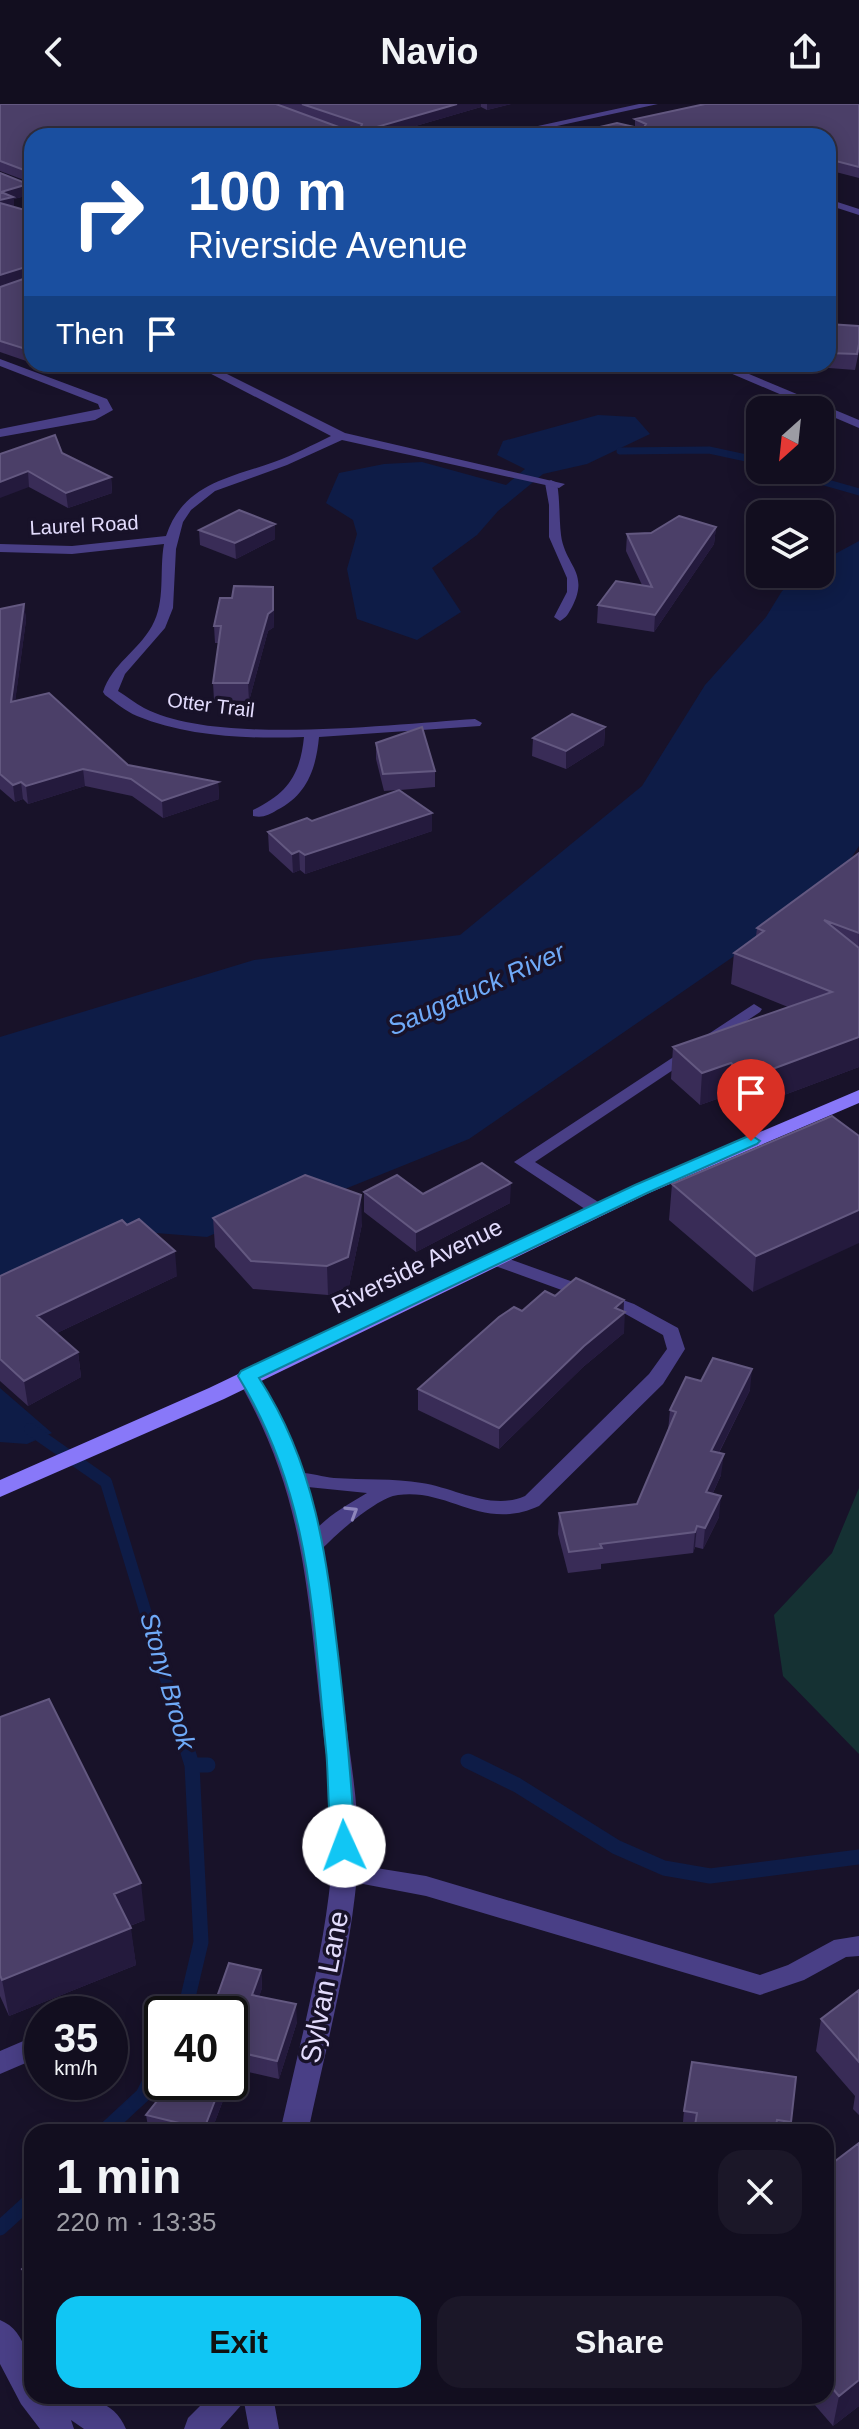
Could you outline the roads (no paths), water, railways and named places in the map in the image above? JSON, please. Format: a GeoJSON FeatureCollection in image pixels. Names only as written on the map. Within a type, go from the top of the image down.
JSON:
{"type":"FeatureCollection","features":[{"type":"Feature","properties":{"kind":"main road","name":"Riverside Avenue"},"geometry":{"type":"LineString","coordinates":[[0,1489],[247,1376],[597,1209],[859,1096]]}},
{"type":"Feature","properties":{"kind":"street"},"geometry":{"type":"LineString","coordinates":[[537,128],[653,104]]}},
{"type":"Feature","properties":{"kind":"street"},"geometry":{"type":"LineString","coordinates":[[587,118],[613,127]]}},
{"type":"Feature","properties":{"kind":"street"},"geometry":{"type":"LineString","coordinates":[[0,176],[24,186]]}},
{"type":"Feature","properties":{"kind":"street"},"geometry":{"type":"LineString","coordinates":[[836,205],[859,212]]}},
{"type":"Feature","properties":{"kind":"street"},"geometry":{"type":"LineString","coordinates":[[0,362],[24,371]]}},
{"type":"Feature","properties":{"kind":"street"},"geometry":{"type":"LineString","coordinates":[[0,433],[95,416],[107,410],[103,402],[26,372]]}},
{"type":"Feature","properties":{"kind":"street"},"geometry":{"type":"LineString","coordinates":[[214,372],[341,436],[555,484]]}},
{"type":"Feature","properties":{"kind":"street"},"geometry":{"type":"LineString","coordinates":[[734,372],[859,424]]}},
{"type":"Feature","properties":{"kind":"street","name":"Otter Trail"},"geometry":{"type":"LineString","coordinates":[[341,436],[277,465],[219,481],[189,501],[170,539],[168,599],[162,622],[120,671],[110,692],[129,708],[158,720],[312,734],[475,723]]}},
{"type":"Feature","properties":{"kind":"street","name":"Laurel Road"},"geometry":{"type":"LineString","coordinates":[[0,548],[72,550],[170,539]]}},
{"type":"Feature","properties":{"kind":"street"},"geometry":{"type":"LineString","coordinates":[[259,813],[285,802],[299,788],[310,766],[312,734]]}},
{"type":"Feature","properties":{"kind":"street","name":"Sylvan Lane"},"geometry":{"type":"LineString","coordinates":[[247,1376],[271,1412],[298,1479],[315,1544],[341,1785],[345,1872],[334,1942],[296,2124]]}},
{"type":"Feature","properties":{"kind":"street"},"geometry":{"type":"LineString","coordinates":[[4,2340],[24,2361]]}},
{"type":"Feature","properties":{"kind":"street"},"geometry":{"type":"LineString","coordinates":[[4,2340],[24,2377]]}},
{"type":"Feature","properties":{"kind":"street"},"geometry":{"type":"LineString","coordinates":[[40,2404],[59,2429]]}},
{"type":"Feature","properties":{"kind":"street"},"geometry":{"type":"LineString","coordinates":[[73,2404],[111,2429]]}},
{"type":"Feature","properties":{"kind":"street"},"geometry":{"type":"LineString","coordinates":[[199,2429],[223,2404]]}},
{"type":"Feature","properties":{"kind":"street"},"geometry":{"type":"LineString","coordinates":[[259,2404],[264,2429]]}},
{"type":"Feature","properties":{"kind":"lane"},"geometry":{"type":"LineString","coordinates":[[555,484],[555,537],[573,578],[573,592],[560,617]]}},
{"type":"Feature","properties":{"kind":"lane"},"geometry":{"type":"LineString","coordinates":[[597,1209],[523,1162],[754,1009]]}},
{"type":"Feature","properties":{"kind":"lane"},"geometry":{"type":"LineString","coordinates":[[298,1479],[332,1486],[394,1487],[435,1492],[500,1510],[517,1510],[532,1501],[656,1379],[676,1349],[671,1332],[628,1308],[493,1259]]}},
{"type":"Feature","properties":{"kind":"lane"},"geometry":{"type":"LineString","coordinates":[[315,1544],[336,1522],[394,1487]]}},
{"type":"Feature","properties":{"kind":"lane"},"geometry":{"type":"LineString","coordinates":[[345,1872],[426,1886],[760,1985],[796,1973],[842,1947],[859,1946]]}},
{"type":"Feature","properties":{"kind":"lane"},"geometry":{"type":"LineString","coordinates":[[0,2063],[24,2052]]}},
{"type":"Feature","properties":{"kind":"water"},"geometry":{"type":"Polygon","coordinates":[[[598,415],[635,417],[650,434],[587,464],[543,474],[498,511],[477,535],[432,568],[461,612],[417,640],[357,619],[347,569],[357,534],[353,520],[326,503],[339,473],[384,464],[422,462],[506,485],[525,469],[497,455],[503,441],[598,415]]]}},
{"type":"Feature","properties":{"kind":"water","name":"Saugatuck River"},"geometry":{"type":"Polygon","coordinates":[[[859,541],[859,846],[830,890],[469,1139],[330,1195],[296,1198],[207,1237],[104,1229],[0,1283],[0,1037],[254,960],[460,935],[642,786],[705,685],[766,617],[782,591],[786,588],[834,588],[834,554],[859,541]]]}},
{"type":"Feature","properties":{"kind":"water"},"geometry":{"type":"Polygon","coordinates":[[[0,1388],[52,1433],[27,1444],[0,1442],[0,1388]]]}},
{"type":"Feature","properties":{"kind":"waterway"},"geometry":{"type":"LineString","coordinates":[[620,451],[709,450],[746,458]]}},
{"type":"Feature","properties":{"kind":"waterway"},"geometry":{"type":"LineString","coordinates":[[831,484],[859,492]]}},
{"type":"Feature","properties":{"kind":"waterway","name":"Stony Brook"},"geometry":{"type":"LineString","coordinates":[[30,1429],[106,1482],[178,1719]]}},
{"type":"Feature","properties":{"kind":"waterway","name":"Stony Brook"},"geometry":{"type":"LineString","coordinates":[[177,1717],[192,1765]]}},
{"type":"Feature","properties":{"kind":"waterway"},"geometry":{"type":"LineString","coordinates":[[468,1761],[517,1785],[616,1847],[664,1868],[710,1876],[859,1857]]}},
{"type":"Feature","properties":{"kind":"waterway","name":"Stony Brook"},"geometry":{"type":"LineString","coordinates":[[188,1996],[201,1942],[192,1765]]}},
{"type":"Feature","properties":{"kind":"waterway"},"geometry":{"type":"LineString","coordinates":[[192,1765],[208,1765]]}},
{"type":"Feature","properties":{"kind":"waterway","name":"Stony Brook"},"geometry":{"type":"LineString","coordinates":[[112,2124],[144,2093]]}},
{"type":"Feature","properties":{"kind":"waterway","name":"Stony Brook"},"geometry":{"type":"LineString","coordinates":[[0,2228],[24,2206]]}}]}
